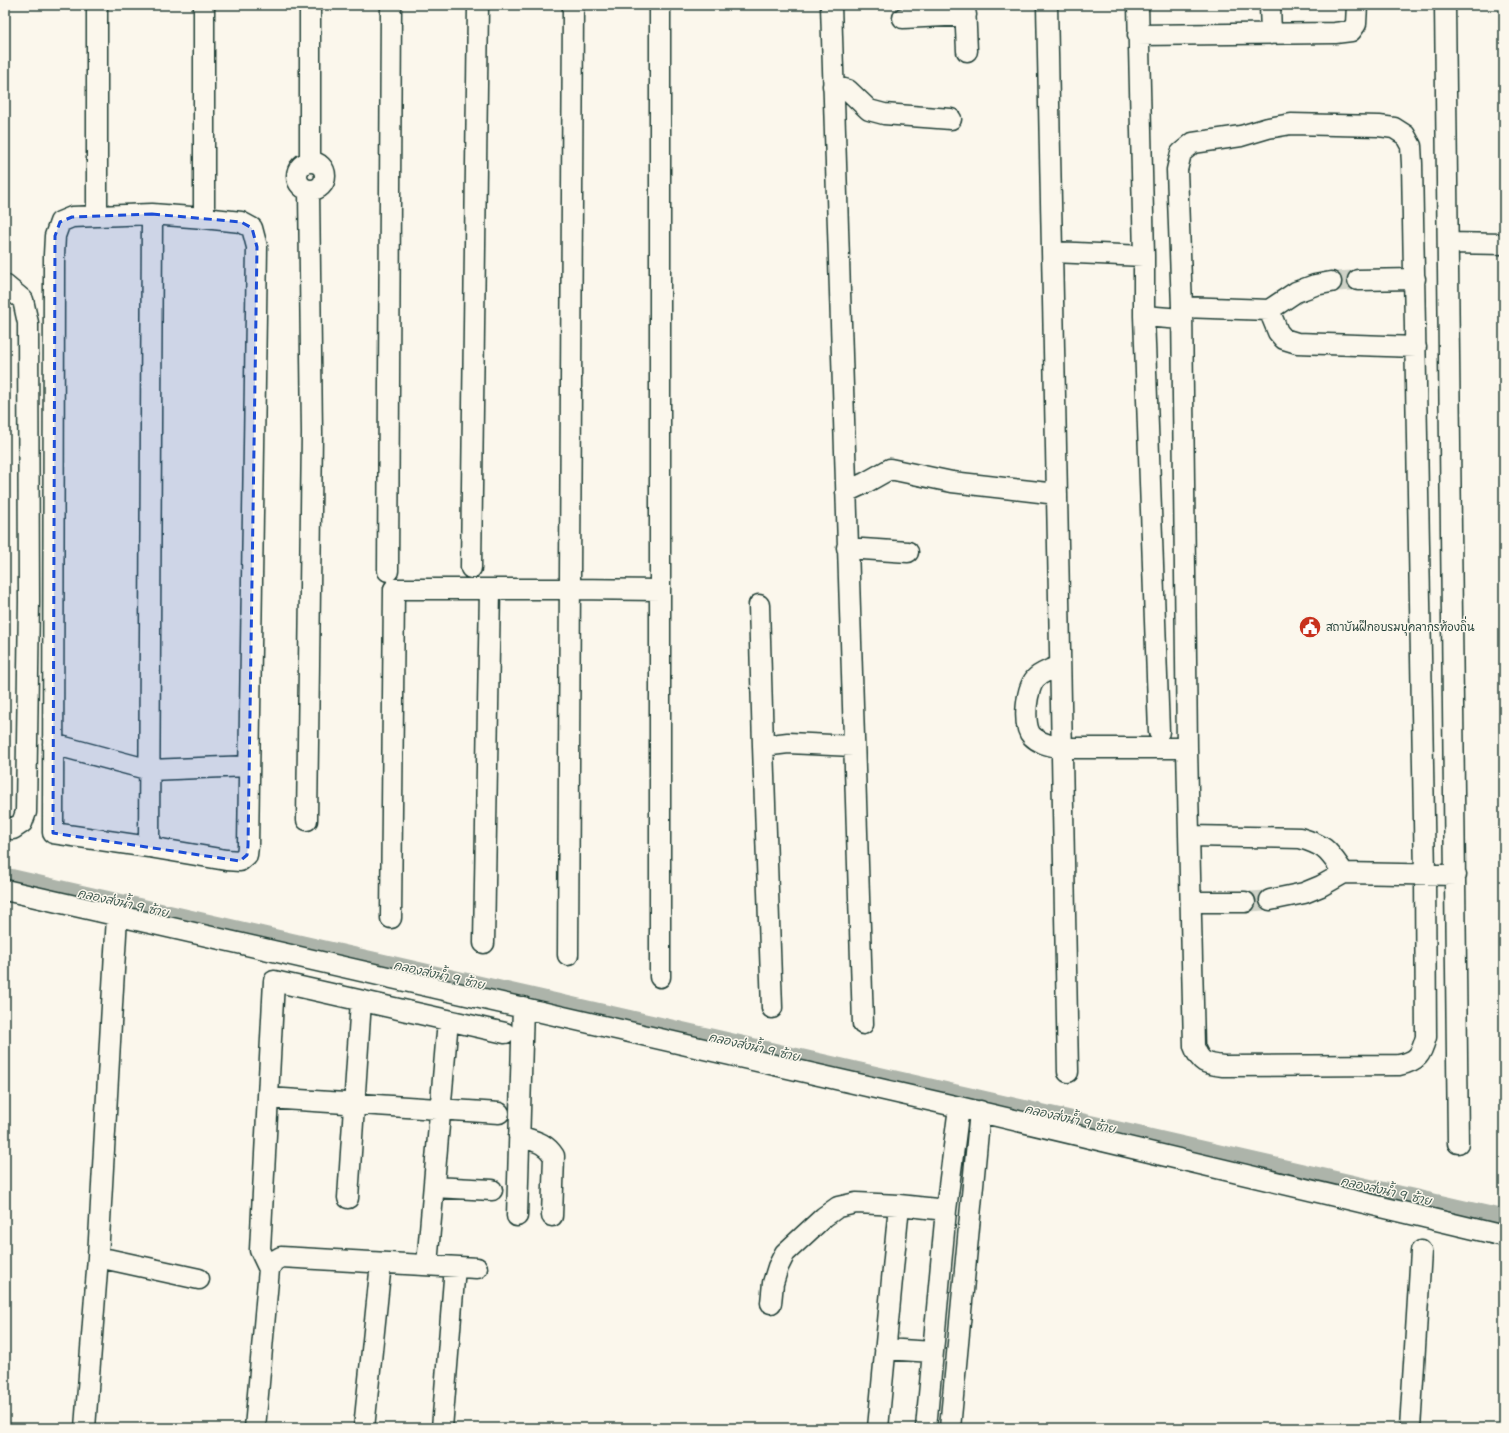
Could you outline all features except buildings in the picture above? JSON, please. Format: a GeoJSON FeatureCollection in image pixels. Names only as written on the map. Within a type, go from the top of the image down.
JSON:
{"type":"FeatureCollection","features":[{"type":"Feature","properties":{"kind":"street"},"geometry":{"type":"LineString","coordinates":[[97,5],[97,216]]}},
{"type":"Feature","properties":{"kind":"street"},"geometry":{"type":"LineString","coordinates":[[204,5],[204,218]]}},
{"type":"Feature","properties":{"kind":"street"},"geometry":{"type":"LineString","coordinates":[[307,820],[312,433],[309,191],[298,183],[297,176],[298,169],[303,164],[310,162],[310,5]]}},
{"type":"Feature","properties":{"kind":"street"},"geometry":{"type":"LineString","coordinates":[[388,571],[391,5]]}},
{"type":"Feature","properties":{"kind":"street"},"geometry":{"type":"LineString","coordinates":[[471,568],[478,5]]}},
{"type":"Feature","properties":{"kind":"street"},"geometry":{"type":"LineString","coordinates":[[568,955],[573,5]]}},
{"type":"Feature","properties":{"kind":"street"},"geometry":{"type":"LineString","coordinates":[[660,5],[660,977]]}},
{"type":"Feature","properties":{"kind":"street"},"geometry":{"type":"LineString","coordinates":[[831,5],[853,746],[863,1024]]}},
{"type":"Feature","properties":{"kind":"street"},"geometry":{"type":"LineString","coordinates":[[1047,5],[1068,1072]]}},
{"type":"Feature","properties":{"kind":"street"},"geometry":{"type":"LineString","coordinates":[[1138,5],[1144,316],[1159,732]]}},
{"type":"Feature","properties":{"kind":"street"},"geometry":{"type":"LineString","coordinates":[[1270,5],[1271,34]]}},
{"type":"Feature","properties":{"kind":"street"},"geometry":{"type":"LineString","coordinates":[[1138,35],[1335,34],[1351,31],[1356,24],[1357,5]]}},
{"type":"Feature","properties":{"kind":"street"},"geometry":{"type":"LineString","coordinates":[[1445,5],[1458,1143]]}},
{"type":"Feature","properties":{"kind":"street"},"geometry":{"type":"LineString","coordinates":[[903,18],[966,10],[968,51]]}},
{"type":"Feature","properties":{"kind":"street"},"geometry":{"type":"LineString","coordinates":[[833,86],[848,90],[869,110],[884,114],[951,119]]}},
{"type":"Feature","properties":{"kind":"street"},"geometry":{"type":"LineString","coordinates":[[1290,124],[1379,126],[1394,128],[1405,135],[1411,146],[1415,279],[1425,875],[1426,1037],[1422,1052],[1411,1062],[1399,1065],[1223,1066],[1207,1064],[1198,1057],[1194,1046],[1187,748],[1181,313],[1177,170],[1181,153],[1193,143],[1241,136],[1268,128],[1290,124]]}},
{"type":"Feature","properties":{"kind":"street"},"geometry":{"type":"LineString","coordinates":[[149,847],[152,214]]}},
{"type":"Feature","properties":{"kind":"street"},"geometry":{"type":"LineString","coordinates":[[152,214],[241,222],[252,228],[257,247],[248,846],[247,855],[240,861],[53,833],[55,236],[60,222],[72,217],[152,214]]}},
{"type":"Feature","properties":{"kind":"street"},"geometry":{"type":"LineString","coordinates":[[1448,243],[1504,244]]}},
{"type":"Feature","properties":{"kind":"street"},"geometry":{"type":"LineString","coordinates":[[1053,252],[1144,256]]}},
{"type":"Feature","properties":{"kind":"street"},"geometry":{"type":"LineString","coordinates":[[1358,280],[1415,279]]}},
{"type":"Feature","properties":{"kind":"street"},"geometry":{"type":"LineString","coordinates":[[1144,316],[1181,313],[1269,310],[1296,292],[1315,285],[1331,282]]}},
{"type":"Feature","properties":{"kind":"street"},"geometry":{"type":"LineString","coordinates":[[5,285],[23,300],[28,323],[29,601],[26,812],[22,823],[12,828],[5,827]]}},
{"type":"Feature","properties":{"kind":"street"},"geometry":{"type":"LineString","coordinates":[[1269,310],[1278,332],[1284,339],[1297,343],[1416,347]]}},
{"type":"Feature","properties":{"kind":"street"},"geometry":{"type":"LineString","coordinates":[[846,492],[890,469],[952,482],[1057,494]]}},
{"type":"Feature","properties":{"kind":"street"},"geometry":{"type":"LineString","coordinates":[[847,548],[908,552]]}},
{"type":"Feature","properties":{"kind":"street"},"geometry":{"type":"LineString","coordinates":[[391,918],[394,589],[660,590]]}},
{"type":"Feature","properties":{"kind":"street"},"geometry":{"type":"LineString","coordinates":[[484,943],[490,589]]}},
{"type":"Feature","properties":{"kind":"street"},"geometry":{"type":"LineString","coordinates":[[759,605],[772,1008]]}},
{"type":"Feature","properties":{"kind":"street"},"geometry":{"type":"LineString","coordinates":[[1059,666],[1037,678],[1032,684],[1027,696],[1027,725],[1031,735],[1038,741],[1061,748],[1187,748]]}},
{"type":"Feature","properties":{"kind":"street"},"geometry":{"type":"LineString","coordinates":[[53,744],[150,770],[249,766]]}},
{"type":"Feature","properties":{"kind":"street"},"geometry":{"type":"LineString","coordinates":[[763,746],[788,744],[853,746]]}},
{"type":"Feature","properties":{"kind":"street"},"geometry":{"type":"LineString","coordinates":[[1189,836],[1300,838],[1316,843],[1328,851],[1344,873]]}},
{"type":"Feature","properties":{"kind":"street"},"geometry":{"type":"LineString","coordinates":[[1270,900],[1304,893],[1321,886],[1344,873],[1456,875]]}},
{"type":"Feature","properties":{"kind":"street"},"geometry":{"type":"LineString","coordinates":[[5,890],[980,1111],[1504,1236]]}},
{"type":"Feature","properties":{"kind":"street"},"geometry":{"type":"LineString","coordinates":[[1191,902],[1245,902]]}},
{"type":"Feature","properties":{"kind":"street"},"geometry":{"type":"LineString","coordinates":[[84,1428],[98,1257],[117,916]]}},
{"type":"Feature","properties":{"kind":"street"},"geometry":{"type":"LineString","coordinates":[[269,1269],[260,1250],[274,981],[505,1033]]}},
{"type":"Feature","properties":{"kind":"street"},"geometry":{"type":"LineString","coordinates":[[348,1198],[361,1001]]}},
{"type":"Feature","properties":{"kind":"street"},"geometry":{"type":"LineString","coordinates":[[517,1216],[524,1007]]}},
{"type":"Feature","properties":{"kind":"street"},"geometry":{"type":"LineString","coordinates":[[427,1265],[448,1020]]}},
{"type":"Feature","properties":{"kind":"street"},"geometry":{"type":"LineString","coordinates":[[268,1098],[499,1113]]}},
{"type":"Feature","properties":{"kind":"street"},"geometry":{"type":"LineString","coordinates":[[926,1428],[946,1210],[959,1107]]}},
{"type":"Feature","properties":{"kind":"street"},"geometry":{"type":"LineString","coordinates":[[950,1428],[980,1111]]}},
{"type":"Feature","properties":{"kind":"street"},"geometry":{"type":"LineString","coordinates":[[519,1136],[543,1144],[554,1156],[552,1216]]}},
{"type":"Feature","properties":{"kind":"street"},"geometry":{"type":"LineString","coordinates":[[434,1187],[492,1190]]}},
{"type":"Feature","properties":{"kind":"street"},"geometry":{"type":"LineString","coordinates":[[771,1303],[773,1283],[778,1267],[785,1253],[824,1217],[838,1207],[856,1203],[899,1205],[946,1210]]}},
{"type":"Feature","properties":{"kind":"street"},"geometry":{"type":"LineString","coordinates":[[878,1428],[899,1205]]}},
{"type":"Feature","properties":{"kind":"street"},"geometry":{"type":"LineString","coordinates":[[1410,1428],[1421,1251]]}},
{"type":"Feature","properties":{"kind":"street"},"geometry":{"type":"LineString","coordinates":[[98,1257],[199,1279]]}},
{"type":"Feature","properties":{"kind":"street"},"geometry":{"type":"LineString","coordinates":[[255,1428],[269,1269],[274,1261],[281,1257],[477,1268]]}},
{"type":"Feature","properties":{"kind":"street"},"geometry":{"type":"LineString","coordinates":[[364,1428],[380,1263]]}},
{"type":"Feature","properties":{"kind":"street"},"geometry":{"type":"LineString","coordinates":[[442,1428],[455,1267]]}},
{"type":"Feature","properties":{"kind":"street"},"geometry":{"type":"LineString","coordinates":[[885,1349],[933,1352]]}},
{"type":"Feature","properties":{"kind":"highlighted area"},"geometry":{"type":"Polygon","coordinates":[[[152,214],[241,222],[252,228],[257,247],[247,855],[240,861],[53,833],[55,236],[60,222],[72,217],[152,214]]]}},
{"type":"Feature","properties":{"kind":"waterway","name":"คลองส่งน้ำ 9 ซ้าย"},"geometry":{"type":"LineString","coordinates":[[5,876],[1504,1218]]}},
{"type":"Feature","properties":{"kind":"tunnel"},"geometry":{"type":"LineString","coordinates":[[1331,282],[1358,280]]}},
{"type":"Feature","properties":{"kind":"tunnel"},"geometry":{"type":"LineString","coordinates":[[1245,902],[1270,900]]}},
{"type":"Feature","properties":{"kind":"place","name":"สถาบันฝึกอบรมบุคลากรท้องถิ่น"},"geometry":{"type":"Point","coordinates":[1310,627]}}]}
